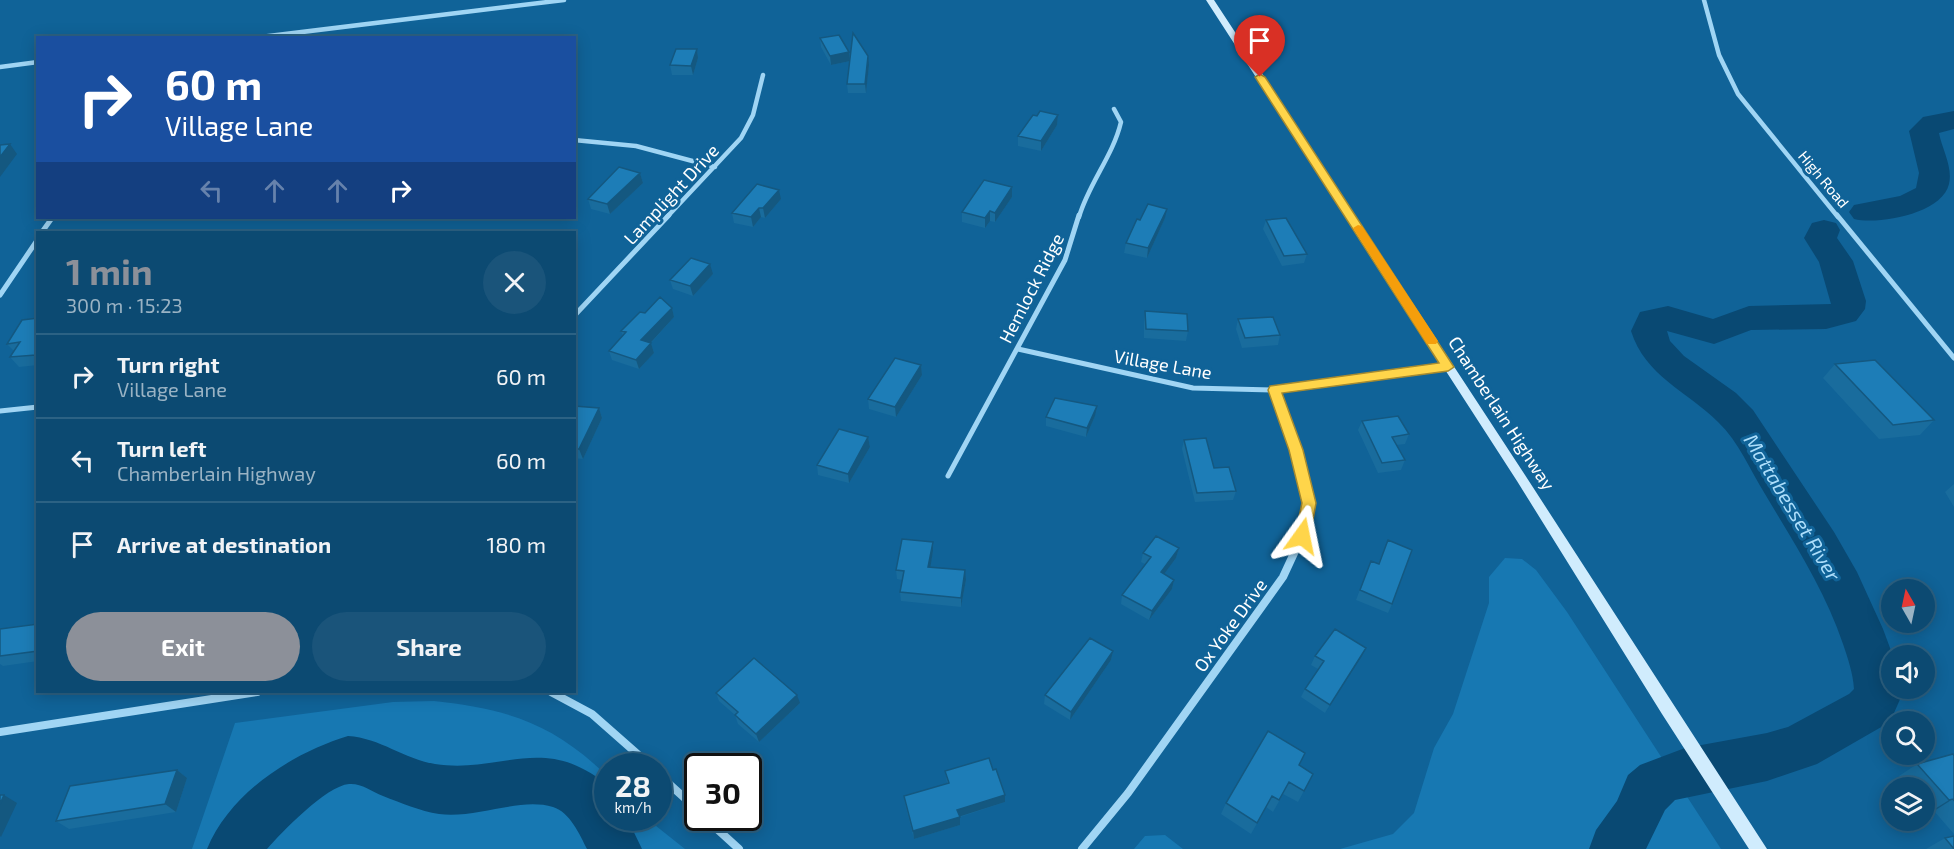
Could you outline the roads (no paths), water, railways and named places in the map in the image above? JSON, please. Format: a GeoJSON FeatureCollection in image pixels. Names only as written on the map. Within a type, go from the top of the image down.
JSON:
{"type":"FeatureCollection","features":[{"type":"Feature","properties":{"kind":"main road","name":"Chamberlain Highway"},"geometry":{"type":"LineString","coordinates":[[1210,0],[1759,849]]}},
{"type":"Feature","properties":{"kind":"street"},"geometry":{"type":"LineString","coordinates":[[269,36],[564,0]]}},
{"type":"Feature","properties":{"kind":"street","name":"High Road"},"geometry":{"type":"LineString","coordinates":[[1704,0],[1719,55],[1738,94],[1954,358]]}},
{"type":"Feature","properties":{"kind":"street"},"geometry":{"type":"LineString","coordinates":[[0,67],[36,62]]}},
{"type":"Feature","properties":{"kind":"street","name":"Lamplight Drive"},"geometry":{"type":"LineString","coordinates":[[576,314],[741,138],[753,115],[763,75]]}},
{"type":"Feature","properties":{"kind":"street","name":"Hemlock Ridge"},"geometry":{"type":"LineString","coordinates":[[948,476],[1065,260],[1085,197],[1116,143],[1121,122],[1114,109]]}},
{"type":"Feature","properties":{"kind":"street"},"geometry":{"type":"LineString","coordinates":[[576,140],[636,146],[715,167]]}},
{"type":"Feature","properties":{"kind":"street"},"geometry":{"type":"LineString","coordinates":[[0,295],[36,242]]}},
{"type":"Feature","properties":{"kind":"street","name":"Village Lane"},"geometry":{"type":"LineString","coordinates":[[1018,349],[1193,388],[1274,390],[1448,367]]}},
{"type":"Feature","properties":{"kind":"street","name":"Ox Yoke Drive"},"geometry":{"type":"LineString","coordinates":[[1082,849],[1128,793],[1282,578],[1302,536],[1309,503],[1296,450],[1274,390]]}},
{"type":"Feature","properties":{"kind":"street"},"geometry":{"type":"LineString","coordinates":[[0,411],[36,407]]}},
{"type":"Feature","properties":{"kind":"street"},"geometry":{"type":"LineString","coordinates":[[0,732],[251,693]]}},
{"type":"Feature","properties":{"kind":"street"},"geometry":{"type":"LineString","coordinates":[[554,693],[574,700],[637,753]]}},
{"type":"Feature","properties":{"kind":"street"},"geometry":{"type":"LineString","coordinates":[[672,787],[684,797]]}},
{"type":"Feature","properties":{"kind":"street"},"geometry":{"type":"LineString","coordinates":[[719,831],[739,849]]}},
{"type":"Feature","properties":{"kind":"waterway","name":"Mattabesset River"},"geometry":{"type":"LineString","coordinates":[[1865,212],[1910,204],[1921,200],[1929,193],[1933,185],[1934,173],[1924,131],[1933,123],[1954,120]]}},
{"type":"Feature","properties":{"kind":"waterway","name":"Mattabesset River"},"geometry":{"type":"LineString","coordinates":[[1615,849],[1635,819],[1646,793],[1658,782],[1685,772],[1767,757],[1799,747],[1866,710],[1877,697],[1878,686],[1874,669],[1851,606],[1830,565],[1758,446],[1732,412],[1671,366],[1653,343],[1649,331],[1653,321],[1668,318],[1714,332],[1749,318],[1826,317],[1844,313],[1848,309],[1849,301],[1836,261],[1820,238],[1824,230]]}},
{"type":"Feature","properties":{"kind":"waterway","name":"Mattabesset River"},"geometry":{"type":"LineString","coordinates":[[233,849],[256,822],[291,790],[311,776],[348,760],[367,762],[425,787],[449,790],[466,790],[522,782],[557,783],[573,790],[588,802],[616,849]]}}]}
